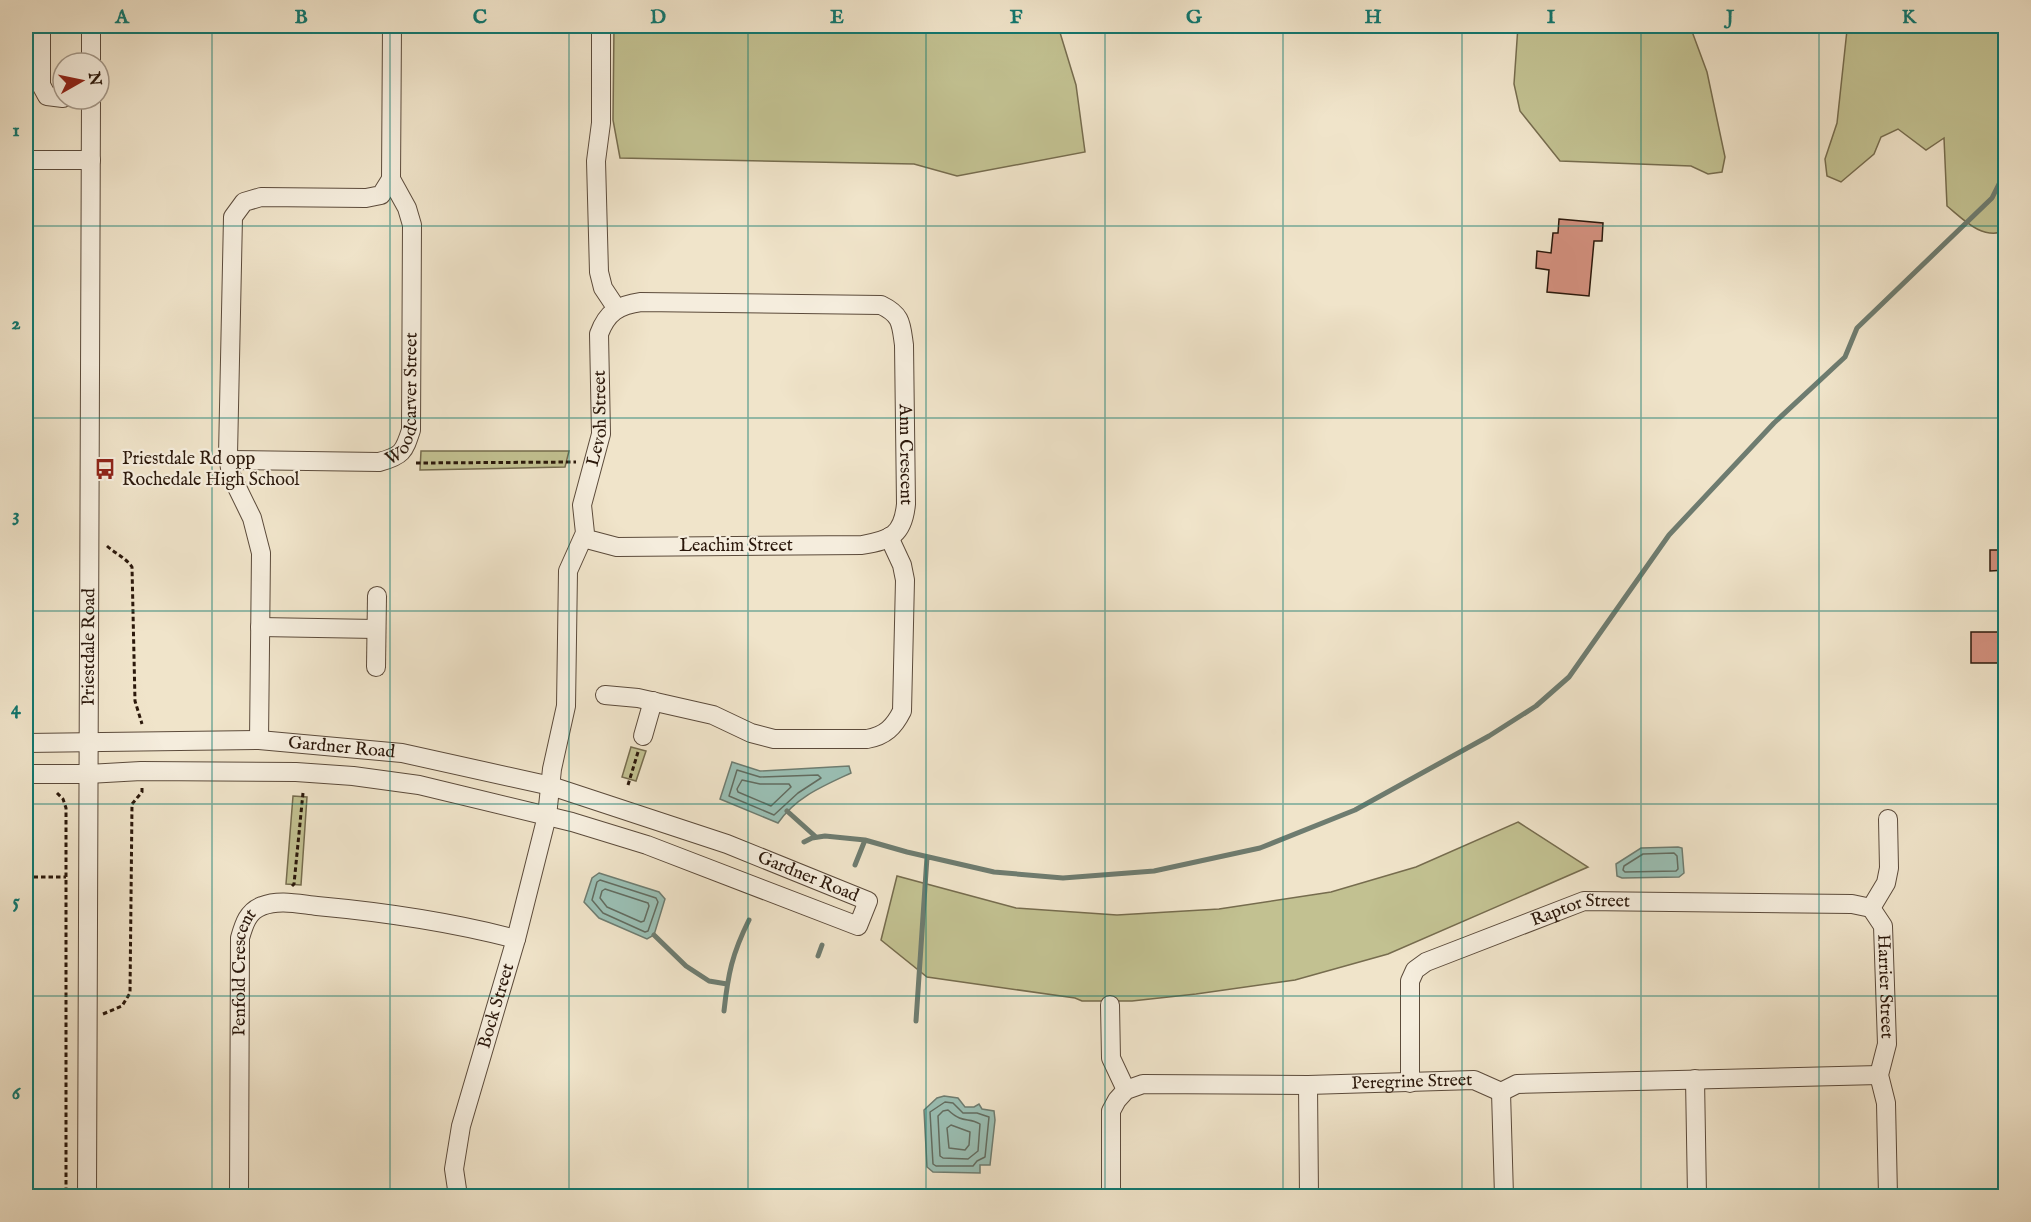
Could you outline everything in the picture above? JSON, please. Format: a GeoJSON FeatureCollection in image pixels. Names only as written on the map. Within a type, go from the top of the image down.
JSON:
{"type":"FeatureCollection","features":[{"type":"Feature","properties":{"kind":"street"},"geometry":{"type":"LineString","coordinates":[[41,26],[41,85],[47,96],[51,96]]}},
{"type":"Feature","properties":{"kind":"street"},"geometry":{"type":"LineString","coordinates":[[91,26],[91,51]]}},
{"type":"Feature","properties":{"kind":"street","name":"Woodcarver Street"},"geometry":{"type":"LineString","coordinates":[[228,460],[379,462],[393,458],[404,450],[411,430],[412,225],[407,208],[391,179],[392,26]]}},
{"type":"Feature","properties":{"kind":"street"},"geometry":{"type":"LineString","coordinates":[[601,26],[601,123],[596,161],[599,272],[603,288],[617,309]]}},
{"type":"Feature","properties":{"kind":"street","name":"Priestdale Road"},"geometry":{"type":"LineString","coordinates":[[86,111],[91,160],[87,1197]]}},
{"type":"Feature","properties":{"kind":"street"},"geometry":{"type":"LineString","coordinates":[[26,160],[91,160]]}},
{"type":"Feature","properties":{"kind":"street"},"geometry":{"type":"LineString","coordinates":[[259,740],[261,554],[252,518],[231,475],[228,460],[233,217],[244,202],[261,197],[366,198],[381,195],[391,179]]}},
{"type":"Feature","properties":{"kind":"street","name":"Ann Crescent"},"geometry":{"type":"LineString","coordinates":[[617,309],[626,304],[652,302],[881,304],[892,310],[900,321],[904,345],[906,504],[901,527],[889,537]]}},
{"type":"Feature","properties":{"kind":"street","name":"Levoh Street"},"geometry":{"type":"LineString","coordinates":[[548,816],[552,769],[566,706],[568,571],[585,533],[582,505],[600,434],[599,334],[603,323],[617,309]]}},
{"type":"Feature","properties":{"kind":"street"},"geometry":{"type":"LineString","coordinates":[[605,695],[626,696],[713,715],[751,733],[774,739],[878,737],[897,722],[902,711],[905,580],[902,565],[889,537]]}},
{"type":"Feature","properties":{"kind":"street","name":"Leachim Street"},"geometry":{"type":"LineString","coordinates":[[583,538],[616,547],[862,545],[879,542],[889,537]]}},
{"type":"Feature","properties":{"kind":"street"},"geometry":{"type":"LineString","coordinates":[[376,667],[377,596]]}},
{"type":"Feature","properties":{"kind":"street"},"geometry":{"type":"LineString","coordinates":[[260,627],[376,629]]}},
{"type":"Feature","properties":{"kind":"street"},"geometry":{"type":"LineString","coordinates":[[643,736],[652,701]]}},
{"type":"Feature","properties":{"kind":"street","name":"Gardner Road"},"geometry":{"type":"LineString","coordinates":[[26,743],[259,740],[402,753],[551,786],[727,844],[868,901],[858,926],[647,845],[548,816],[419,785],[353,776],[296,772],[141,771],[26,774]]}},
{"type":"Feature","properties":{"kind":"street","name":"Bock Street"},"geometry":{"type":"LineString","coordinates":[[458,1197],[454,1169],[461,1126],[516,939],[548,816]]}},
{"type":"Feature","properties":{"kind":"street"},"geometry":{"type":"LineString","coordinates":[[1871,908],[1886,883],[1888,819]]}},
{"type":"Feature","properties":{"kind":"street","name":"Raptor Street"},"geometry":{"type":"LineString","coordinates":[[1410,1083],[1410,981],[1415,970],[1426,962],[1584,901],[1852,904],[1871,908]]}},
{"type":"Feature","properties":{"kind":"street","name":"Penfold Crescent"},"geometry":{"type":"LineString","coordinates":[[239,1197],[240,938],[245,921],[251,912],[275,902],[404,917],[516,939]]}},
{"type":"Feature","properties":{"kind":"street","name":"Harrier Street"},"geometry":{"type":"LineString","coordinates":[[1871,908],[1883,926],[1887,1044],[1878,1075]]}},
{"type":"Feature","properties":{"kind":"street"},"geometry":{"type":"LineString","coordinates":[[1110,1005],[1111,1058],[1126,1090],[1117,1100],[1111,1112],[1112,1190],[1110,1197]]}},
{"type":"Feature","properties":{"kind":"street"},"geometry":{"type":"LineString","coordinates":[[1504,1197],[1501,1092],[1517,1084],[1878,1075],[1886,1102],[1888,1197]]}},
{"type":"Feature","properties":{"kind":"street"},"geometry":{"type":"LineString","coordinates":[[1695,1079],[1697,1197]]}},
{"type":"Feature","properties":{"kind":"street","name":"Peregrine Street"},"geometry":{"type":"LineString","coordinates":[[1126,1090],[1143,1084],[1308,1085],[1474,1080],[1501,1092]]}},
{"type":"Feature","properties":{"kind":"street"},"geometry":{"type":"LineString","coordinates":[[1308,1085],[1309,1197]]}},
{"type":"Feature","properties":{"kind":"path"},"geometry":{"type":"LineString","coordinates":[[407,468],[417,462],[576,462]]}},
{"type":"Feature","properties":{"kind":"path"},"geometry":{"type":"LineString","coordinates":[[628,785],[643,736]]}},
{"type":"Feature","properties":{"kind":"path"},"geometry":{"type":"LineString","coordinates":[[47,790],[57,792],[66,808],[66,1197]]}},
{"type":"Feature","properties":{"kind":"path"},"geometry":{"type":"LineString","coordinates":[[284,903],[286,891],[294,884],[303,793]]}},
{"type":"Feature","properties":{"kind":"path"},"geometry":{"type":"LineString","coordinates":[[26,877],[66,877]]}},
{"type":"Feature","properties":{"kind":"shaded area"},"geometry":{"type":"Polygon","coordinates":[[[614,26],[1058,26],[1076,85],[1085,152],[957,176],[914,164],[620,158],[613,120],[614,26]]]}},
{"type":"Feature","properties":{"kind":"shaded area"},"geometry":{"type":"Polygon","coordinates":[[[1518,26],[1690,26],[1707,72],[1725,157],[1722,172],[1708,174],[1691,166],[1560,161],[1520,111],[1514,84],[1518,26]]]}},
{"type":"Feature","properties":{"kind":"shaded area"},"geometry":{"type":"Polygon","coordinates":[[[1844,26],[2005,26],[2005,231],[1989,233],[1981,231],[1947,206],[1944,138],[1926,150],[1898,129],[1881,137],[1874,154],[1841,182],[1827,176],[1825,159],[1837,123],[1847,30],[1844,26]]]}},
{"type":"Feature","properties":{"kind":"shaded area"},"geometry":{"type":"Polygon","coordinates":[[[421,451],[569,451],[565,467],[420,470],[421,451]]]}},
{"type":"Feature","properties":{"kind":"shaded area"},"geometry":{"type":"Polygon","coordinates":[[[631,747],[646,751],[636,781],[622,777],[631,747]]]}},
{"type":"Feature","properties":{"kind":"shaded area"},"geometry":{"type":"Polygon","coordinates":[[[293,796],[307,797],[301,885],[286,884],[293,796]]]}},
{"type":"Feature","properties":{"kind":"shaded area"},"geometry":{"type":"Polygon","coordinates":[[[1518,822],[1588,867],[1388,954],[1295,980],[1132,1001],[1082,1001],[1075,998],[927,977],[881,940],[897,876],[1016,908],[1117,915],[1219,909],[1331,892],[1416,867],[1518,822]]]}},
{"type":"Feature","properties":{"kind":"water"},"geometry":{"type":"Polygon","coordinates":[[[732,762],[760,771],[849,766],[851,773],[802,799],[778,823],[720,799],[732,762]]]}},
{"type":"Feature","properties":{"kind":"water"},"geometry":{"type":"Polygon","coordinates":[[[1641,848],[1682,848],[1684,873],[1679,877],[1622,878],[1617,876],[1616,864],[1641,848]]]}},
{"type":"Feature","properties":{"kind":"water"},"geometry":{"type":"Polygon","coordinates":[[[599,873],[659,892],[665,899],[654,935],[647,939],[599,918],[584,902],[592,878],[599,873]]]}},
{"type":"Feature","properties":{"kind":"water"},"geometry":{"type":"Polygon","coordinates":[[[944,1096],[958,1098],[965,1107],[974,1107],[979,1104],[982,1109],[994,1111],[990,1165],[980,1165],[980,1173],[933,1172],[927,1167],[924,1110],[937,1098],[944,1096]]]}},
{"type":"Feature","properties":{"kind":"building"},"geometry":{"type":"Polygon","coordinates":[[[1559,219],[1603,223],[1602,241],[1594,241],[1589,296],[1547,292],[1549,270],[1536,268],[1537,251],[1551,253],[1553,233],[1558,233],[1559,219]]]}},
{"type":"Feature","properties":{"kind":"building"},"geometry":{"type":"Polygon","coordinates":[[[1990,550],[2006,550],[2006,570],[1990,571],[1990,550]]]}},
{"type":"Feature","properties":{"kind":"building"},"geometry":{"type":"Polygon","coordinates":[[[1971,632],[2006,632],[2006,663],[1971,663],[1971,632]]]}},
{"type":"Feature","properties":{"kind":"waterway"},"geometry":{"type":"LineString","coordinates":[[804,842],[825,836],[865,840],[994,872],[1063,878],[1154,871],[1260,848],[1355,810],[1489,736],[1536,706],[1569,677],[1669,535],[1774,423],[1845,357],[1857,328],[1992,198],[2006,170]]}},
{"type":"Feature","properties":{"kind":"waterway"},"geometry":{"type":"LineString","coordinates":[[787,811],[816,837]]}},
{"type":"Feature","properties":{"kind":"waterway"},"geometry":{"type":"LineString","coordinates":[[855,865],[865,840]]}},
{"type":"Feature","properties":{"kind":"waterway"},"geometry":{"type":"LineString","coordinates":[[916,1021],[927,857]]}},
{"type":"Feature","properties":{"kind":"waterway"},"geometry":{"type":"LineString","coordinates":[[724,1011],[732,964],[738,943],[749,920]]}},
{"type":"Feature","properties":{"kind":"waterway"},"geometry":{"type":"LineString","coordinates":[[654,935],[686,966],[709,981],[727,984]]}},
{"type":"Feature","properties":{"kind":"waterway"},"geometry":{"type":"LineString","coordinates":[[818,956],[822,945]]}},
{"type":"Feature","properties":{"kind":"place","name":"Priestdale Rd opp Rochedale High School"},"geometry":{"type":"Point","coordinates":[105,469]}}]}
